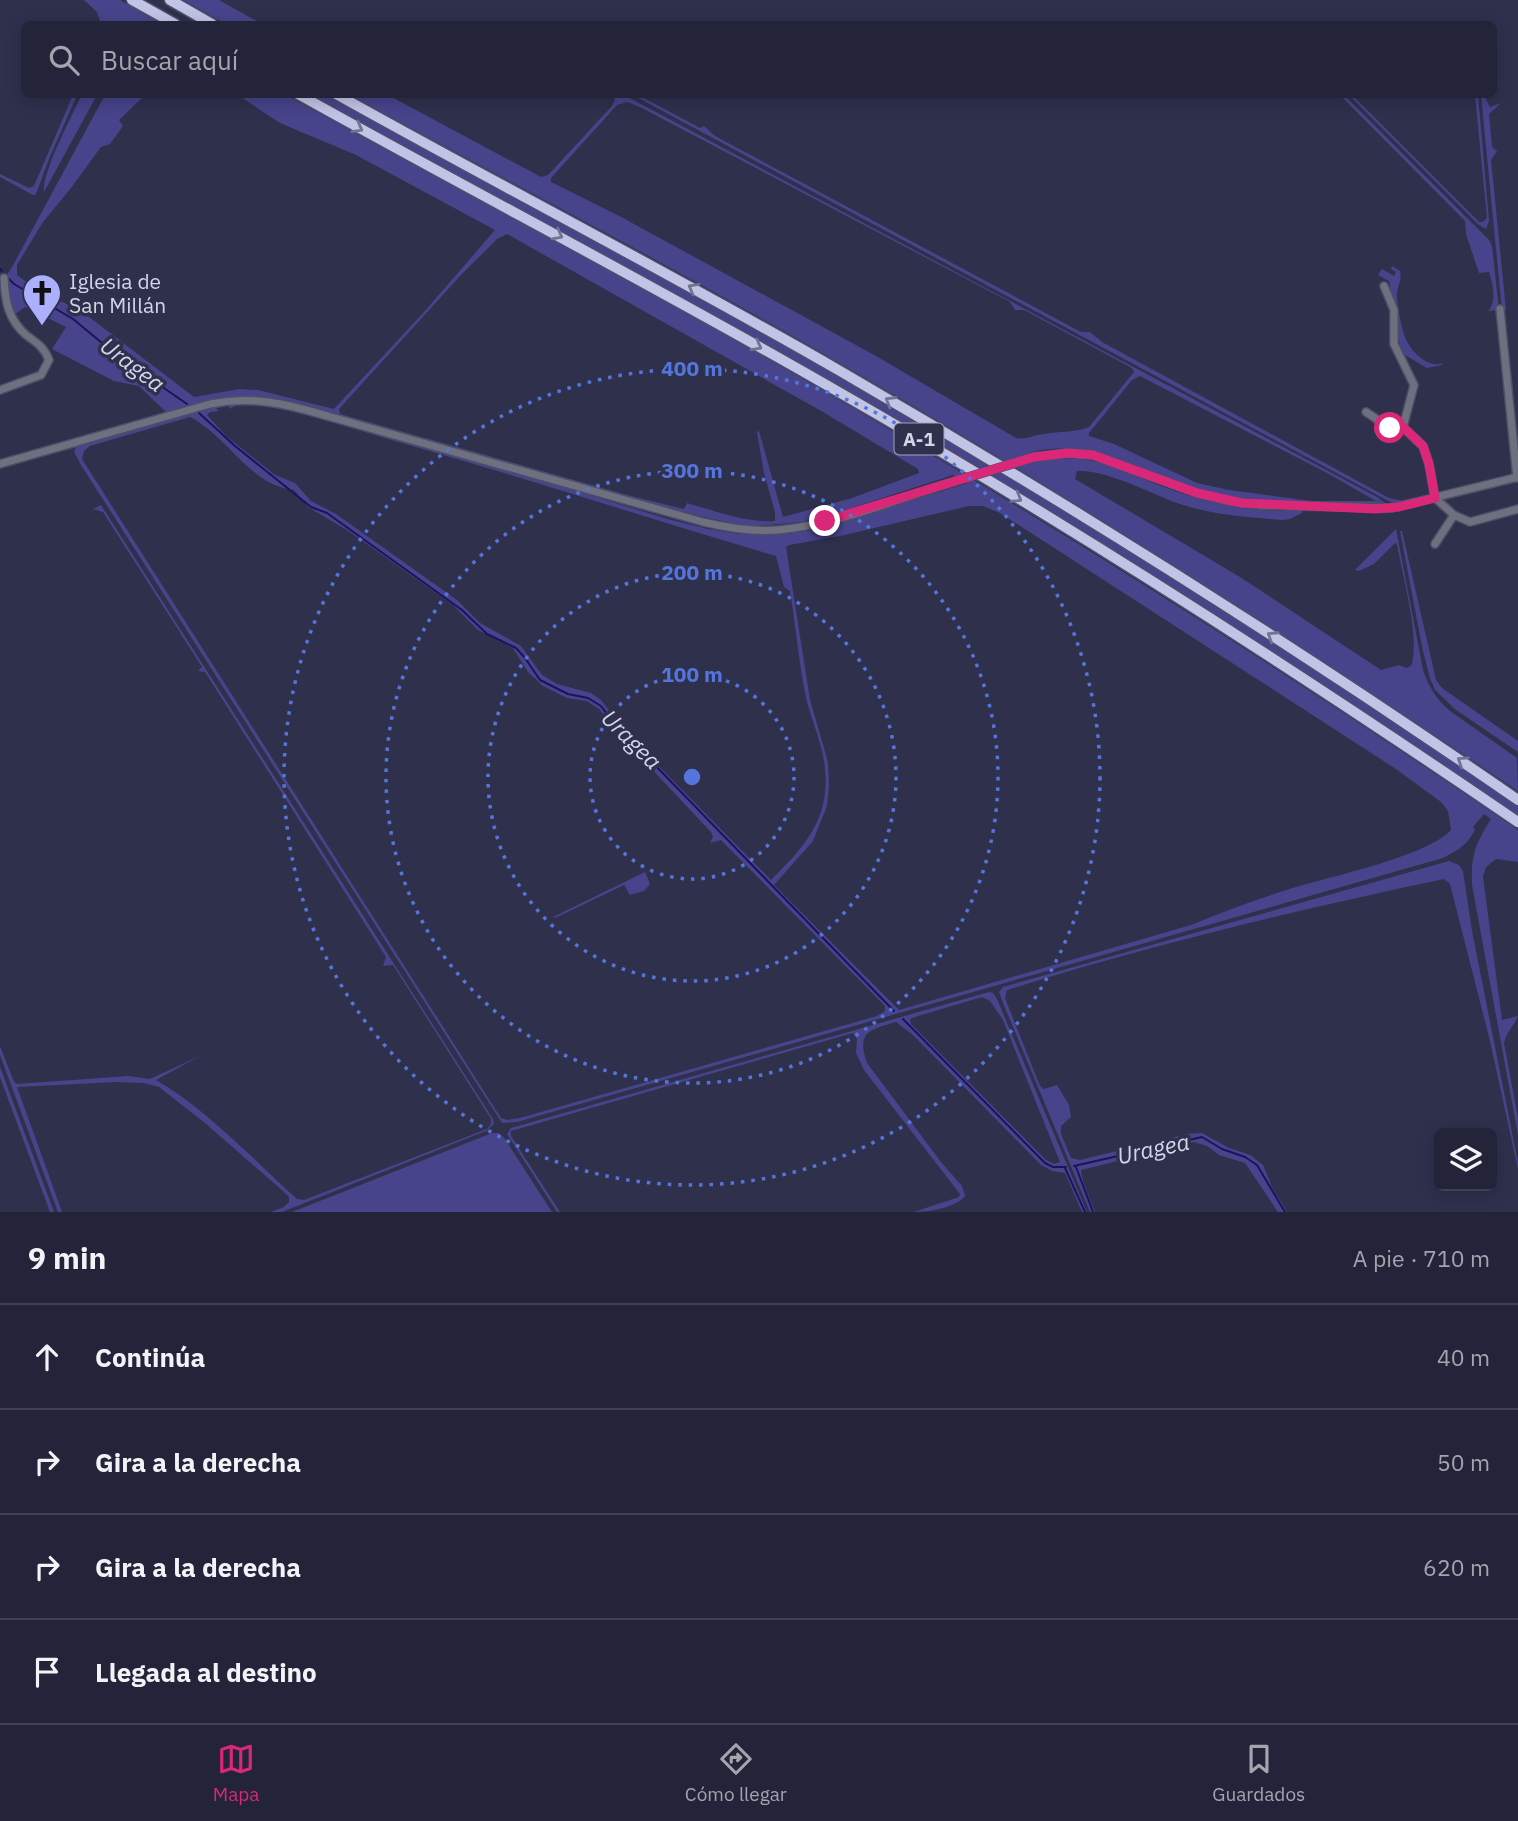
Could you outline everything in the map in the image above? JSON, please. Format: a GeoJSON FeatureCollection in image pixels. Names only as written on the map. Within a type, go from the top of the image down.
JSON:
{"type":"FeatureCollection","features":[{"type":"Feature","properties":{"kind":"highway"},"geometry":{"type":"LineString","coordinates":[[132,0],[170,21]]}},
{"type":"Feature","properties":{"kind":"highway"},"geometry":{"type":"LineString","coordinates":[[170,0],[207,21]]}},
{"type":"Feature","properties":{"kind":"highway","name":"A-1"},"geometry":{"type":"LineString","coordinates":[[305,98],[718,323],[950,458],[1234,633],[1518,822]]}},
{"type":"Feature","properties":{"kind":"highway","name":"A-1"},"geometry":{"type":"LineString","coordinates":[[344,98],[719,302],[962,443],[1256,625],[1518,800]]}},
{"type":"Feature","properties":{"kind":"street"},"geometry":{"type":"LineString","coordinates":[[0,281],[4,278],[4,295],[9,314],[18,328],[44,348],[49,360],[41,375],[0,390]]}},
{"type":"Feature","properties":{"kind":"street"},"geometry":{"type":"LineString","coordinates":[[1384,286],[1394,310],[1394,344],[1413,385],[1403,427]]}},
{"type":"Feature","properties":{"kind":"street"},"geometry":{"type":"LineString","coordinates":[[0,464],[210,404],[256,399],[295,407],[703,522],[737,529],[779,530],[809,525],[1034,457],[1068,453],[1093,455],[1188,490],[1242,503],[1376,509],[1399,507],[1518,477],[1500,309]]}},
{"type":"Feature","properties":{"kind":"street"},"geometry":{"type":"LineString","coordinates":[[1366,412],[1390,428],[1403,427],[1423,446],[1435,498],[1454,515],[1470,522],[1518,509]]}},
{"type":"Feature","properties":{"kind":"street"},"geometry":{"type":"LineString","coordinates":[[1435,544],[1454,515]]}},
{"type":"Feature","properties":{"kind":"shaded area"},"geometry":{"type":"Polygon","coordinates":[[[84,0],[120,0],[157,21],[100,21],[97,12],[84,0]]]}},
{"type":"Feature","properties":{"kind":"shaded area"},"geometry":{"type":"Polygon","coordinates":[[[183,0],[219,0],[257,21],[221,21],[183,0]]]}},
{"type":"Feature","properties":{"kind":"shaded area"},"geometry":{"type":"Polygon","coordinates":[[[72,98],[76,98],[36,194],[33,195],[0,177],[0,174],[29,188],[34,186],[72,98]]]}},
{"type":"Feature","properties":{"kind":"shaded area"},"geometry":{"type":"Polygon","coordinates":[[[80,98],[95,98],[44,192],[47,172],[80,98]]]}},
{"type":"Feature","properties":{"kind":"shaded area"},"geometry":{"type":"Polygon","coordinates":[[[103,98],[142,98],[119,120],[123,126],[110,144],[101,147],[43,222],[17,265],[17,275],[40,292],[80,310],[194,397],[240,389],[258,390],[334,409],[495,230],[356,155],[280,123],[242,98],[291,98],[822,390],[999,495],[1174,604],[1347,715],[1518,830],[1518,862],[1496,859],[1486,867],[1483,877],[1502,1020],[1518,1016],[1504,1043],[1518,1118],[1518,1135],[1472,885],[1475,850],[1491,819],[1484,814],[1473,827],[1475,830],[1468,841],[1443,858],[517,1122],[502,1123],[81,465],[74,452],[76,447],[215,407],[219,411],[207,415],[226,436],[275,475],[295,483],[311,501],[336,514],[457,600],[480,623],[521,646],[542,675],[557,684],[591,693],[601,700],[627,734],[771,880],[794,856],[812,831],[819,818],[825,787],[822,752],[804,688],[790,591],[784,587],[776,556],[323,420],[261,405],[244,404],[229,409],[229,404],[248,402],[284,408],[520,474],[668,519],[740,534],[788,534],[816,529],[968,483],[953,475],[801,522],[756,526],[730,523],[659,506],[284,400],[238,397],[168,414],[139,386],[114,381],[52,349],[66,327],[25,307],[14,315],[7,291],[8,274],[103,98]],[[507,234],[497,239],[461,275],[339,409],[340,414],[627,495],[684,509],[687,503],[753,520],[775,521],[764,473],[757,432],[759,431],[783,517],[852,498],[919,473],[918,469],[823,412],[507,234]],[[190,417],[90,446],[84,451],[82,459],[501,1118],[520,1118],[877,1016],[885,1011],[885,1006],[721,840],[710,843],[713,837],[711,832],[627,743],[599,709],[587,701],[567,698],[543,686],[528,672],[513,648],[478,630],[453,605],[347,530],[308,507],[294,490],[278,486],[251,470],[204,425],[190,417]],[[969,506],[786,547],[810,700],[828,762],[829,786],[827,806],[813,841],[774,885],[899,1010],[1191,925],[1283,891],[1401,857],[1439,839],[1451,830],[1448,811],[1441,802],[1396,769],[1000,513],[983,506],[969,506]]]}},
{"type":"Feature","properties":{"kind":"shaded area"},"geometry":{"type":"Polygon","coordinates":[[[314,98],[333,98],[889,404],[1128,549],[1363,701],[1518,805],[1518,816],[1362,711],[1046,509],[742,331],[314,98]]]}},
{"type":"Feature","properties":{"kind":"shaded area"},"geometry":{"type":"Polygon","coordinates":[[[356,98],[394,98],[541,177],[548,175],[612,106],[614,98],[630,98],[1377,497],[1385,503],[1383,506],[1259,500],[1194,488],[1102,454],[1054,449],[1028,453],[1039,461],[1074,458],[1104,463],[1180,493],[1215,503],[1250,509],[1303,509],[1302,513],[1282,520],[1230,515],[1180,504],[1129,483],[1089,471],[1077,471],[1075,479],[1240,577],[1381,670],[1399,665],[1406,668],[1411,666],[1413,655],[1412,624],[1397,544],[1374,564],[1359,571],[1355,570],[1396,529],[1423,670],[1428,682],[1450,711],[1517,758],[1518,791],[1175,566],[913,406],[706,288],[356,98]],[[627,102],[617,105],[551,178],[551,182],[623,218],[876,356],[1016,438],[1089,427],[1134,372],[1132,368],[1024,310],[1015,310],[1010,302],[627,102]],[[1140,376],[1132,380],[1089,433],[1089,436],[1114,444],[1197,483],[1312,501],[1376,501],[1140,376]]]}},
{"type":"Feature","properties":{"kind":"shaded area"},"geometry":{"type":"Polygon","coordinates":[[[639,98],[644,98],[700,128],[704,126],[715,136],[1081,332],[1090,332],[1102,342],[1389,498],[1409,502],[1394,504],[639,98]]]}},
{"type":"Feature","properties":{"kind":"shaded area"},"geometry":{"type":"Polygon","coordinates":[[[1343,98],[1347,98],[1489,240],[1492,246],[1499,310],[1488,311],[1493,298],[1492,282],[1489,272],[1479,273],[1466,234],[1465,221],[1343,98]]]}},
{"type":"Feature","properties":{"kind":"shaded area"},"geometry":{"type":"Polygon","coordinates":[[[1352,98],[1479,222],[1483,222],[1487,218],[1475,98],[1478,98],[1489,221],[1486,229],[1352,98]]]}},
{"type":"Feature","properties":{"kind":"shaded area"},"geometry":{"type":"Polygon","coordinates":[[[1481,98],[1486,98],[1490,107],[1501,103],[1489,114],[1492,147],[1497,151],[1491,160],[1506,310],[1502,310],[1481,98]]]}},
{"type":"Feature","properties":{"kind":"shaded area"},"geometry":{"type":"Polygon","coordinates":[[[1392,266],[1400,271],[1397,302],[1407,342],[1415,353],[1426,361],[1443,363],[1442,365],[1427,368],[1405,355],[1400,346],[1389,281],[1378,275],[1382,269],[1394,276],[1396,272],[1391,269],[1392,266]]]}},
{"type":"Feature","properties":{"kind":"shaded area"},"geometry":{"type":"Polygon","coordinates":[[[101,505],[493,1119],[494,1124],[486,1131],[282,1212],[271,1212],[284,1207],[289,1202],[289,1197],[205,1123],[159,1087],[144,1083],[116,1082],[17,1087],[62,1212],[58,1212],[0,1055],[0,1046],[17,1084],[129,1076],[150,1079],[200,1056],[156,1080],[211,1120],[297,1199],[304,1200],[487,1129],[491,1124],[491,1119],[393,965],[383,966],[386,957],[205,672],[198,671],[202,667],[103,512],[93,509],[101,505]]]}},
{"type":"Feature","properties":{"kind":"shaded area"},"geometry":{"type":"Polygon","coordinates":[[[1400,531],[1436,680],[1442,688],[1518,741],[1518,752],[1456,710],[1435,690],[1423,651],[1400,531]]]}},
{"type":"Feature","properties":{"kind":"shaded area"},"geometry":{"type":"Polygon","coordinates":[[[1449,861],[1459,865],[1463,871],[1518,1169],[1490,1041],[1450,884],[1444,879],[1224,929],[1007,990],[1005,998],[1040,1086],[1044,1089],[1057,1085],[1069,1105],[1071,1117],[1061,1126],[1061,1134],[1071,1158],[1080,1160],[1187,1134],[1202,1133],[1229,1148],[1250,1155],[1263,1165],[1287,1212],[1278,1212],[1245,1163],[1219,1155],[1207,1146],[1194,1142],[1081,1170],[1095,1212],[1090,1212],[1003,1003],[999,992],[1003,987],[1449,861]]]}},
{"type":"Feature","properties":{"kind":"shaded area"},"geometry":{"type":"Polygon","coordinates":[[[645,872],[650,884],[644,891],[630,895],[624,885],[553,917],[645,872]]]}},
{"type":"Feature","properties":{"kind":"shaded area"},"geometry":{"type":"Polygon","coordinates":[[[989,992],[997,999],[1087,1212],[1082,1212],[1065,1173],[1052,1171],[1041,1165],[912,1034],[896,1022],[872,1030],[864,1038],[867,1063],[962,1186],[965,1196],[955,1204],[914,1212],[959,1197],[960,1194],[864,1070],[856,1053],[857,1039],[853,1033],[511,1131],[511,1136],[560,1212],[557,1212],[507,1134],[511,1128],[989,992]],[[982,997],[910,1019],[911,1024],[1046,1160],[1054,1164],[1060,1162],[1003,1020],[990,1001],[982,997]]]}},
{"type":"Feature","properties":{"kind":"shaded area"},"geometry":{"type":"Polygon","coordinates":[[[0,1067],[54,1212],[50,1212],[0,1077],[0,1067]]]}},
{"type":"Feature","properties":{"kind":"shaded area"},"geometry":{"type":"Polygon","coordinates":[[[492,1133],[499,1133],[505,1139],[552,1212],[292,1212],[492,1133]]]}},
{"type":"Feature","properties":{"kind":"waterway","name":"Uragea"},"geometry":{"type":"LineString","coordinates":[[8,278],[73,319],[119,357],[187,404]]}},
{"type":"Feature","properties":{"kind":"waterway","name":"Uragea"},"geometry":{"type":"LineString","coordinates":[[199,413],[235,446],[311,507],[327,513],[462,610],[487,634],[516,648],[540,680],[568,694],[588,698],[601,706],[614,723],[894,1011]]}},
{"type":"Feature","properties":{"kind":"waterway","name":"Uragea"},"geometry":{"type":"LineString","coordinates":[[903,1019],[1045,1163],[1053,1167],[1066,1167]]}},
{"type":"Feature","properties":{"kind":"waterway","name":"Uragea"},"geometry":{"type":"LineString","coordinates":[[1074,1166],[1202,1137],[1257,1165],[1285,1212]]}},
{"type":"Feature","properties":{"kind":"waterway"},"geometry":{"type":"LineString","coordinates":[[1076,1167],[1093,1212]]}},
{"type":"Feature","properties":{"kind":"waterway"},"geometry":{"type":"LineString","coordinates":[[1065,1168],[1085,1212]]}},
{"type":"Feature","properties":{"kind":"place","name":"Iglesia de San Millán"},"geometry":{"type":"Point","coordinates":[42,327]}},
{"type":"Feature","properties":{"kind":"route"},"geometry":{"type":"LineString","coordinates":[[825,521],[1034,457],[1068,453],[1107,459],[1197,493],[1242,503],[1376,509],[1399,507],[1435,498],[1423,446],[1403,427],[1390,428]]}}]}
